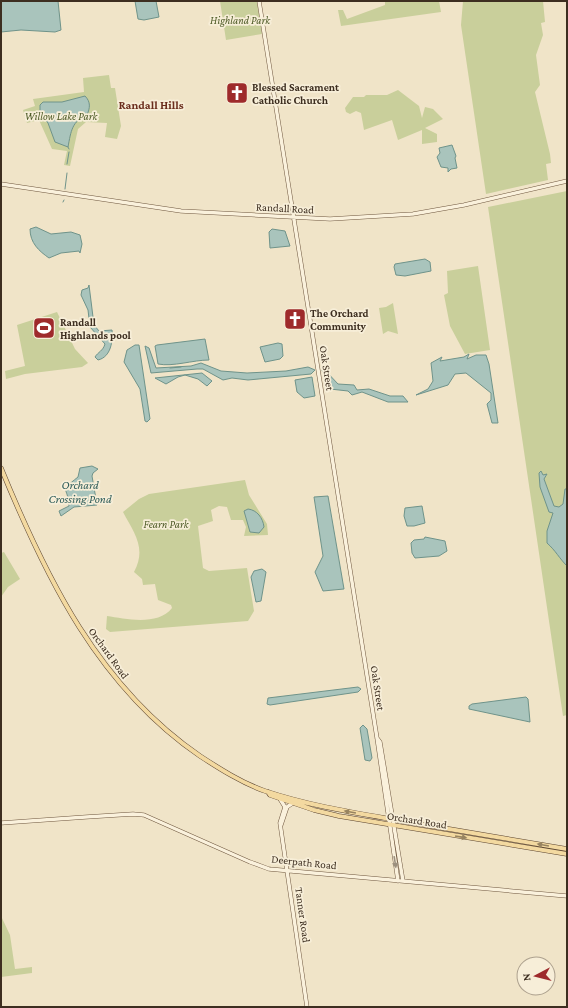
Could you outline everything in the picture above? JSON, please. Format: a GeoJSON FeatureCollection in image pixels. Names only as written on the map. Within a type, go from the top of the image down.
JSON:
{"type":"FeatureCollection","features":[{"type":"Feature","properties":{"kind":"main road","name":"Orchard Road"},"geometry":{"type":"LineString","coordinates":[[1,468],[23,518],[56,585],[88,643],[113,676],[146,712],[180,742],[223,770],[293,803],[339,816],[567,854]]}},
{"type":"Feature","properties":{"kind":"main road","name":"Orchard Road"},"geometry":{"type":"LineString","coordinates":[[268,792],[328,808],[567,849]]}},
{"type":"Feature","properties":{"kind":"street","name":"Oak Street"},"geometry":{"type":"LineString","coordinates":[[259,1],[377,738],[380,742],[391,819],[403,881]]}},
{"type":"Feature","properties":{"kind":"street","name":"Randall Road"},"geometry":{"type":"LineString","coordinates":[[1,184],[181,211],[330,219],[413,214],[464,205],[567,181]]}},
{"type":"Feature","properties":{"kind":"street","name":"Tanner Road"},"geometry":{"type":"LineString","coordinates":[[280,798],[285,807],[280,821],[282,825],[307,1007]]}},
{"type":"Feature","properties":{"kind":"street","name":"Tanner Road"},"geometry":{"type":"LineString","coordinates":[[282,825],[287,807],[293,803]]}},
{"type":"Feature","properties":{"kind":"street","name":"Deerpath Road"},"geometry":{"type":"LineString","coordinates":[[1,823],[133,814],[144,815],[256,864],[269,868],[567,896]]}},
{"type":"Feature","properties":{"kind":"street","name":"Oak Street"},"geometry":{"type":"LineString","coordinates":[[392,825],[398,881]]}},
{"type":"Feature","properties":{"kind":"green space","name":"Highland Park"},"geometry":{"type":"Polygon","coordinates":[[[220,1],[257,1],[262,34],[226,40],[220,1]]]}},
{"type":"Feature","properties":{"kind":"green space"},"geometry":{"type":"Polygon","coordinates":[[[385,1],[439,1],[441,12],[341,26],[338,10],[343,10],[347,19],[385,5],[385,1]]]}},
{"type":"Feature","properties":{"kind":"green space"},"geometry":{"type":"Polygon","coordinates":[[[463,1],[543,1],[545,22],[541,23],[543,35],[536,55],[540,85],[535,92],[550,154],[551,163],[546,164],[548,180],[486,194],[461,25],[463,1]]]}},
{"type":"Feature","properties":{"kind":"green space","name":"Willow Lake Park"},"geometry":{"type":"Polygon","coordinates":[[[109,75],[111,88],[115,88],[121,126],[117,139],[105,137],[107,123],[86,122],[78,129],[70,166],[64,165],[67,151],[52,149],[39,120],[27,123],[23,110],[35,106],[33,99],[84,92],[83,78],[109,75]]]}},
{"type":"Feature","properties":{"kind":"green space"},"geometry":{"type":"Polygon","coordinates":[[[398,90],[419,106],[422,118],[425,107],[433,109],[443,119],[425,128],[437,134],[437,142],[422,144],[422,130],[398,140],[392,120],[364,130],[361,113],[356,111],[350,114],[346,112],[345,108],[353,97],[364,97],[366,95],[387,95],[398,90]]]}},
{"type":"Feature","properties":{"kind":"green space"},"geometry":{"type":"Polygon","coordinates":[[[567,191],[567,715],[563,716],[488,207],[567,191]]]}},
{"type":"Feature","properties":{"kind":"green space"},"geometry":{"type":"Polygon","coordinates":[[[478,266],[490,350],[465,354],[450,326],[444,295],[448,293],[447,271],[478,266]]]}},
{"type":"Feature","properties":{"kind":"green space"},"geometry":{"type":"Polygon","coordinates":[[[393,303],[398,334],[388,331],[383,334],[379,308],[386,307],[393,303]]]}},
{"type":"Feature","properties":{"kind":"green space"},"geometry":{"type":"Polygon","coordinates":[[[57,312],[75,349],[88,363],[82,367],[25,374],[6,379],[5,371],[25,366],[17,325],[57,312]]]}},
{"type":"Feature","properties":{"kind":"green space","name":"Fearn Park"},"geometry":{"type":"Polygon","coordinates":[[[245,480],[249,495],[267,524],[268,535],[244,536],[246,527],[243,520],[231,520],[227,507],[219,506],[211,510],[213,521],[198,526],[203,568],[209,571],[247,568],[254,611],[248,621],[110,632],[106,629],[107,616],[132,620],[150,619],[166,614],[172,608],[171,605],[158,600],[155,584],[143,585],[142,579],[134,572],[138,563],[138,541],[123,512],[139,499],[149,494],[245,480]]]}},
{"type":"Feature","properties":{"kind":"green space"},"geometry":{"type":"Polygon","coordinates":[[[4,552],[20,579],[8,587],[1,597],[1,553],[4,552]]]}},
{"type":"Feature","properties":{"kind":"green space"},"geometry":{"type":"Polygon","coordinates":[[[1,916],[10,935],[15,969],[32,967],[32,973],[1,977],[1,916]]]}},
{"type":"Feature","properties":{"kind":"water"},"geometry":{"type":"Polygon","coordinates":[[[1,1],[58,1],[61,30],[55,32],[21,30],[1,32],[1,1]]]}},
{"type":"Feature","properties":{"kind":"water"},"geometry":{"type":"Polygon","coordinates":[[[135,1],[156,1],[159,17],[144,20],[138,19],[135,1]]]}},
{"type":"Feature","properties":{"kind":"water"},"geometry":{"type":"Polygon","coordinates":[[[85,96],[89,103],[87,115],[78,120],[73,127],[68,147],[55,142],[48,123],[40,113],[40,105],[43,102],[62,102],[85,96]]]}},
{"type":"Feature","properties":{"kind":"water"},"geometry":{"type":"Polygon","coordinates":[[[452,145],[456,156],[457,168],[451,169],[448,172],[448,168],[441,167],[437,157],[440,153],[439,148],[452,145]]]}},
{"type":"Feature","properties":{"kind":"water"},"geometry":{"type":"Polygon","coordinates":[[[36,227],[51,234],[71,232],[80,235],[82,244],[80,253],[79,251],[61,253],[49,258],[33,242],[30,229],[36,227]]]}},
{"type":"Feature","properties":{"kind":"water"},"geometry":{"type":"Polygon","coordinates":[[[272,229],[285,231],[290,246],[270,248],[269,232],[272,229]]]}},
{"type":"Feature","properties":{"kind":"water"},"geometry":{"type":"Polygon","coordinates":[[[425,259],[430,262],[431,271],[405,276],[396,275],[394,267],[395,264],[425,259]]]}},
{"type":"Feature","properties":{"kind":"water"},"geometry":{"type":"Polygon","coordinates":[[[89,285],[94,325],[99,331],[112,330],[110,348],[106,356],[98,360],[95,357],[105,344],[90,327],[88,310],[81,295],[82,290],[88,288],[89,285]]]}},
{"type":"Feature","properties":{"kind":"water"},"geometry":{"type":"Polygon","coordinates":[[[205,339],[209,360],[170,365],[158,364],[155,346],[205,339]]]}},
{"type":"Feature","properties":{"kind":"water"},"geometry":{"type":"Polygon","coordinates":[[[278,343],[282,344],[283,356],[280,359],[265,362],[260,347],[278,343]]]}},
{"type":"Feature","properties":{"kind":"water"},"geometry":{"type":"Polygon","coordinates":[[[135,345],[139,345],[150,419],[147,422],[145,421],[140,389],[124,362],[127,350],[135,345]]]}},
{"type":"Feature","properties":{"kind":"water"},"geometry":{"type":"Polygon","coordinates":[[[145,346],[149,348],[156,368],[191,366],[201,363],[221,371],[247,373],[286,371],[308,367],[315,370],[311,374],[248,380],[232,378],[223,380],[203,369],[151,373],[145,346]]]}},
{"type":"Feature","properties":{"kind":"water"},"geometry":{"type":"Polygon","coordinates":[[[469,354],[467,359],[476,355],[486,355],[489,364],[498,423],[492,423],[487,404],[491,400],[491,393],[466,373],[455,374],[448,385],[416,395],[428,389],[433,381],[431,363],[442,357],[440,361],[464,357],[469,354]]]}},
{"type":"Feature","properties":{"kind":"water"},"geometry":{"type":"Polygon","coordinates":[[[323,368],[338,384],[354,385],[357,390],[369,389],[390,396],[403,396],[408,402],[388,402],[362,392],[352,395],[348,391],[330,389],[324,371],[322,371],[323,368]]]}},
{"type":"Feature","properties":{"kind":"water"},"geometry":{"type":"Polygon","coordinates":[[[202,373],[212,381],[207,386],[198,379],[185,375],[166,384],[155,378],[202,373]]]}},
{"type":"Feature","properties":{"kind":"water"},"geometry":{"type":"Polygon","coordinates":[[[312,377],[315,396],[304,398],[297,392],[295,380],[312,377]]]}},
{"type":"Feature","properties":{"kind":"water","name":"Orchard Crossing Pond"},"geometry":{"type":"Polygon","coordinates":[[[92,466],[98,469],[92,476],[97,505],[74,507],[61,516],[59,511],[69,506],[66,488],[78,477],[80,468],[92,466]]]}},
{"type":"Feature","properties":{"kind":"water"},"geometry":{"type":"Polygon","coordinates":[[[541,471],[543,475],[547,474],[544,479],[554,506],[559,507],[563,504],[565,489],[567,489],[567,566],[547,543],[547,531],[553,513],[549,512],[540,487],[539,473],[541,471]]]}},
{"type":"Feature","properties":{"kind":"water"},"geometry":{"type":"Polygon","coordinates":[[[328,496],[344,589],[323,591],[315,572],[323,556],[314,497],[328,496]]]}},
{"type":"Feature","properties":{"kind":"water"},"geometry":{"type":"Polygon","coordinates":[[[422,506],[425,523],[407,526],[404,516],[405,508],[422,506]]]}},
{"type":"Feature","properties":{"kind":"water"},"geometry":{"type":"Polygon","coordinates":[[[248,509],[257,513],[262,521],[264,527],[259,533],[250,532],[244,511],[248,509]]]}},
{"type":"Feature","properties":{"kind":"water"},"geometry":{"type":"Polygon","coordinates":[[[425,537],[445,541],[447,551],[439,556],[415,558],[412,553],[411,543],[414,540],[424,539],[425,537]]]}},
{"type":"Feature","properties":{"kind":"water"},"geometry":{"type":"Polygon","coordinates":[[[262,569],[266,572],[261,601],[256,602],[251,577],[254,571],[262,569]]]}},
{"type":"Feature","properties":{"kind":"water"},"geometry":{"type":"Polygon","coordinates":[[[358,687],[361,689],[358,692],[270,705],[267,704],[268,698],[358,687]]]}},
{"type":"Feature","properties":{"kind":"water"},"geometry":{"type":"Polygon","coordinates":[[[526,697],[528,699],[530,722],[469,709],[469,706],[472,704],[526,697]]]}},
{"type":"Feature","properties":{"kind":"water"},"geometry":{"type":"Polygon","coordinates":[[[363,725],[367,729],[372,758],[370,761],[365,760],[360,728],[363,725]]]}},
{"type":"Feature","properties":{"kind":"waterway"},"geometry":{"type":"LineString","coordinates":[[67,164],[69,152]]}},
{"type":"Feature","properties":{"kind":"waterway"},"geometry":{"type":"LineString","coordinates":[[65,189],[67,173]]}},
{"type":"Feature","properties":{"kind":"waterway"},"geometry":{"type":"LineString","coordinates":[[170,368],[181,367]]}},
{"type":"Feature","properties":{"kind":"place","name":"Blessed Sacrament Catholic Church"},"geometry":{"type":"Point","coordinates":[237,93]}},
{"type":"Feature","properties":{"kind":"place","name":"The Orchard Community"},"geometry":{"type":"Point","coordinates":[295,319]}},
{"type":"Feature","properties":{"kind":"place","name":"Randall Highlands pool"},"geometry":{"type":"Point","coordinates":[44,328]}},
{"type":"Feature","properties":{"kind":"district","name":"Randall Hills"},"geometry":{"type":"Point","coordinates":[151,105]}}]}
